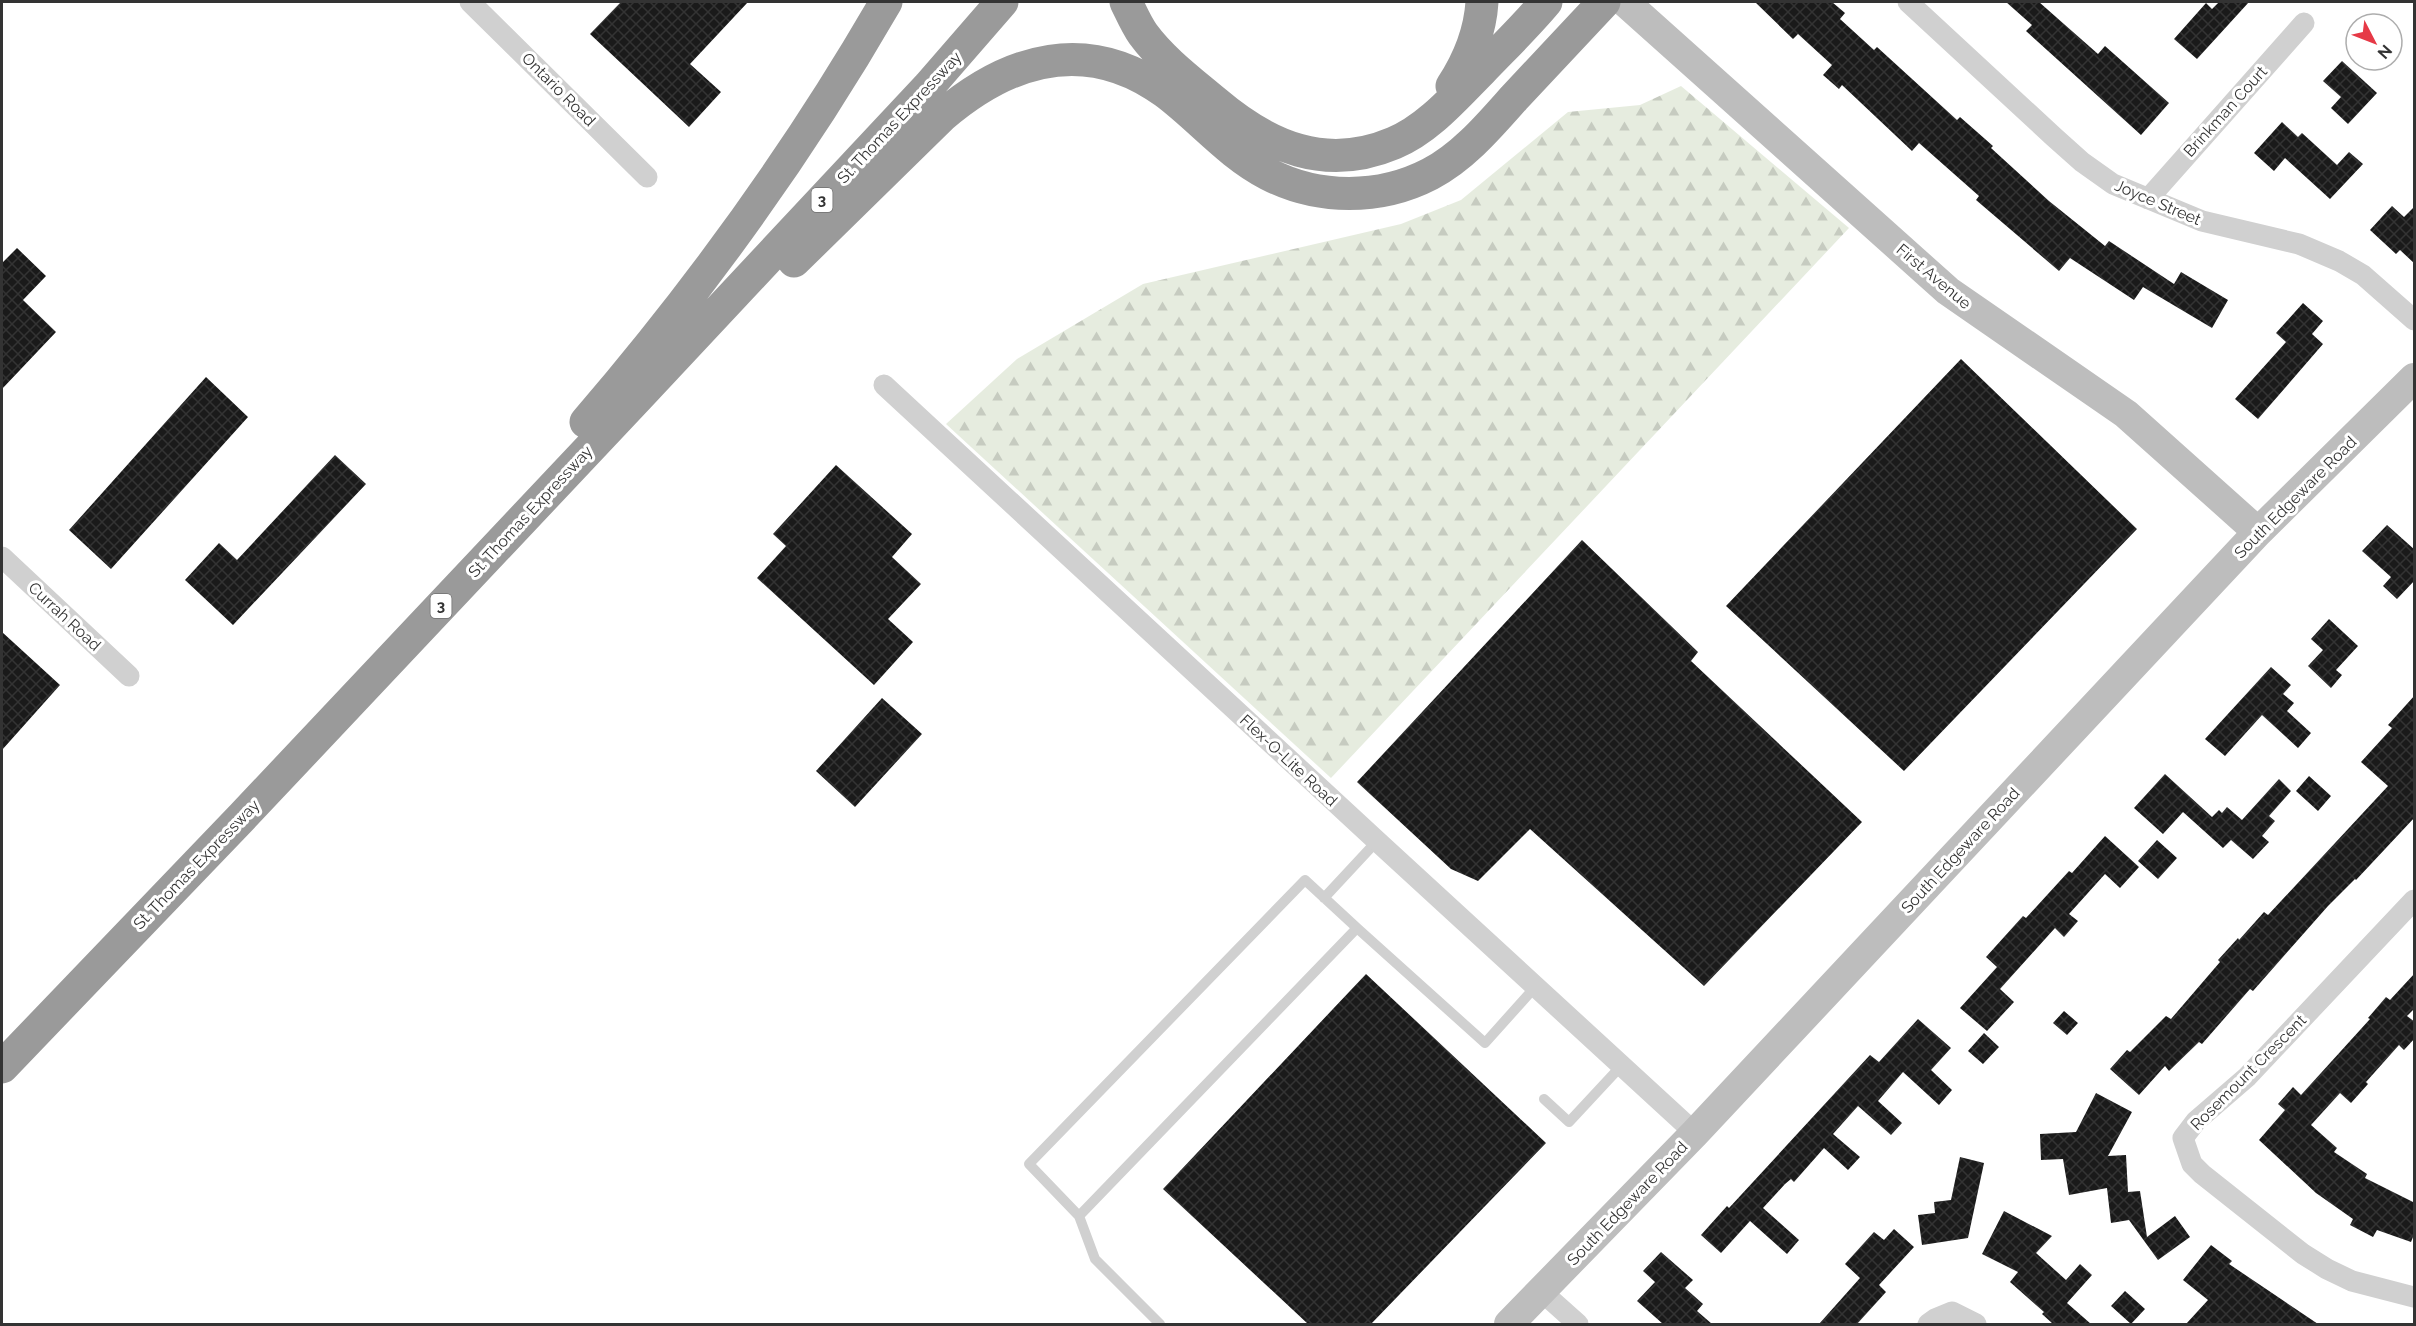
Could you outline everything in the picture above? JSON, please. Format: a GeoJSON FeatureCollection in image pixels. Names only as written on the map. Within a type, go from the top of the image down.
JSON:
{"type":"FeatureCollection","features":[{"type":"Feature","properties":{"kind":"highway"},"geometry":{"type":"LineString","coordinates":[[242,817],[612,391],[733,238],[794,149],[886,2]]}},
{"type":"Feature","properties":{"kind":"highway","name":"St. Thomas Expressway"},"geometry":{"type":"LineString","coordinates":[[2,1067],[242,817],[639,396],[930,86],[1002,2]]}},
{"type":"Feature","properties":{"kind":"highway"},"geometry":{"type":"LineString","coordinates":[[1126,2],[1142,33],[1171,64],[1254,133],[1287,148],[1314,155],[1356,154],[1395,143],[1412,132],[1455,99],[1546,2]]}},
{"type":"Feature","properties":{"kind":"highway"},"geometry":{"type":"LineString","coordinates":[[1412,132],[1439,106],[1468,61],[1478,29],[1482,2]]}},
{"type":"Feature","properties":{"kind":"highway"},"geometry":{"type":"LineString","coordinates":[[639,396],[724,332],[961,99],[1009,72],[1072,58],[1094,60],[1125,69],[1165,92],[1232,150],[1268,174],[1309,189],[1340,194],[1369,193],[1396,188],[1432,174],[1459,153],[1484,131],[1604,2]]}},
{"type":"Feature","properties":{"kind":"main road","name":"First Avenue"},"geometry":{"type":"LineString","coordinates":[[1625,2],[1948,291],[2131,418],[2258,532]]}},
{"type":"Feature","properties":{"kind":"main road","name":"South Edgeware Road"},"geometry":{"type":"LineString","coordinates":[[1509,1324],[1695,1133],[2258,532],[2415,378]]}},
{"type":"Feature","properties":{"kind":"street","name":"Joyce Street"},"geometry":{"type":"LineString","coordinates":[[1909,2],[2082,162],[2114,184],[2202,221],[2299,244],[2339,261],[2363,275],[2415,320]]}},
{"type":"Feature","properties":{"kind":"street","name":"Ontario Road"},"geometry":{"type":"LineString","coordinates":[[482,5],[647,177]]}},
{"type":"Feature","properties":{"kind":"street","name":"Brinkman Court"},"geometry":{"type":"LineString","coordinates":[[2148,199],[2304,23]]}},
{"type":"Feature","properties":{"kind":"street","name":"Flex-O-Lite Road"},"geometry":{"type":"LineString","coordinates":[[884,385],[1695,1133]]}},
{"type":"Feature","properties":{"kind":"street","name":"Currah Road"},"geometry":{"type":"LineString","coordinates":[[2,557],[129,676]]}},
{"type":"Feature","properties":{"kind":"street","name":"Rosemount Crescent"},"geometry":{"type":"LineString","coordinates":[[2415,900],[2247,1077],[2196,1121],[2183,1138],[2192,1164],[2202,1174],[2303,1254],[2352,1281],[2415,1297]]}},
{"type":"Feature","properties":{"kind":"street"},"geometry":{"type":"LineString","coordinates":[[1541,1291],[1578,1324]]}},
{"type":"Feature","properties":{"kind":"street"},"geometry":{"type":"LineString","coordinates":[[1929,1324],[1952,1312],[1976,1324]]}},
{"type":"Feature","properties":{"kind":"lane"},"geometry":{"type":"LineString","coordinates":[[1324,898],[1377,841]]}},
{"type":"Feature","properties":{"kind":"lane"},"geometry":{"type":"LineString","coordinates":[[1160,1324],[1095,1259],[1079,1216],[1029,1164],[1305,880],[1485,1043],[1536,986]]}},
{"type":"Feature","properties":{"kind":"lane"},"geometry":{"type":"LineString","coordinates":[[1079,1216],[1357,928]]}},
{"type":"Feature","properties":{"kind":"lane"},"geometry":{"type":"LineString","coordinates":[[1544,1099],[1569,1122],[1622,1065]]}},
{"type":"Feature","properties":{"kind":"green space"},"geometry":{"type":"Polygon","coordinates":[[[1681,86],[1849,228],[1331,778],[946,424],[1017,359],[1143,284],[1401,224],[1461,200],[1568,112],[1640,105],[1681,86]]]}},
{"type":"Feature","properties":{"kind":"building"},"geometry":{"type":"Polygon","coordinates":[[[621,2],[748,2],[690,64],[721,92],[689,127],[590,34],[621,2]]]}},
{"type":"Feature","properties":{"kind":"building"},"geometry":{"type":"Polygon","coordinates":[[[1755,2],[1832,2],[1845,13],[1840,19],[1874,50],[1877,47],[1957,120],[1960,117],[2049,201],[2105,246],[2109,241],[2174,284],[2181,272],[2228,300],[2212,328],[2143,287],[2134,300],[2070,258],[2059,271],[1976,200],[1979,196],[1919,143],[1912,151],[1842,85],[1839,89],[1823,75],[1832,65],[1798,34],[1793,39],[1755,2]]]}},
{"type":"Feature","properties":{"kind":"building"},"geometry":{"type":"Polygon","coordinates":[[[2006,2],[2039,2],[2098,54],[2105,46],[2169,103],[2141,135],[2026,31],[2032,25],[2006,2]]]}},
{"type":"Feature","properties":{"kind":"building"},"geometry":{"type":"Polygon","coordinates":[[[2219,2],[2249,2],[2197,59],[2174,39],[2206,3],[2212,9],[2219,2]]]}},
{"type":"Feature","properties":{"kind":"building"},"geometry":{"type":"Polygon","coordinates":[[[2342,61],[2344,72],[2354,72],[2377,93],[2348,124],[2331,108],[2341,97],[2323,81],[2342,61]]]}},
{"type":"Feature","properties":{"kind":"building"},"geometry":{"type":"Polygon","coordinates":[[[2282,122],[2298,137],[2302,133],[2337,165],[2349,152],[2363,164],[2330,199],[2285,158],[2274,171],[2254,153],[2282,122]]]}},
{"type":"Feature","properties":{"kind":"building"},"geometry":{"type":"Polygon","coordinates":[[[2392,206],[2404,217],[2415,206],[2415,264],[2400,250],[2396,254],[2370,230],[2392,206]]]}},
{"type":"Feature","properties":{"kind":"building"},"geometry":{"type":"Polygon","coordinates":[[[17,248],[46,276],[23,300],[56,332],[2,389],[2,263],[17,248]]]}},
{"type":"Feature","properties":{"kind":"building"},"geometry":{"type":"Polygon","coordinates":[[[2303,303],[2323,321],[2312,334],[2323,344],[2258,419],[2235,399],[2286,342],[2276,333],[2303,303]]]}},
{"type":"Feature","properties":{"kind":"building"},"geometry":{"type":"Polygon","coordinates":[[[1961,359],[2137,529],[1904,771],[1726,606],[1961,359]]]}},
{"type":"Feature","properties":{"kind":"building"},"geometry":{"type":"Polygon","coordinates":[[[206,377],[248,417],[111,569],[69,530],[206,377]]]}},
{"type":"Feature","properties":{"kind":"building"},"geometry":{"type":"Polygon","coordinates":[[[335,455],[366,484],[233,625],[185,580],[219,543],[237,560],[335,455]]]}},
{"type":"Feature","properties":{"kind":"building"},"geometry":{"type":"Polygon","coordinates":[[[836,465],[912,534],[892,557],[921,584],[888,619],[913,642],[874,685],[757,578],[786,546],[773,534],[836,465]]]}},
{"type":"Feature","properties":{"kind":"building"},"geometry":{"type":"Polygon","coordinates":[[[2387,525],[2415,550],[2415,580],[2397,599],[2383,586],[2391,577],[2362,551],[2387,525]]]}},
{"type":"Feature","properties":{"kind":"building"},"geometry":{"type":"Polygon","coordinates":[[[1582,540],[1698,652],[1691,661],[1862,822],[1704,986],[1530,829],[1478,881],[1451,869],[1357,782],[1582,540]]]}},
{"type":"Feature","properties":{"kind":"building"},"geometry":{"type":"Polygon","coordinates":[[[2329,619],[2358,646],[2336,670],[2342,675],[2331,688],[2308,666],[2323,650],[2311,639],[2329,619]]]}},
{"type":"Feature","properties":{"kind":"building"},"geometry":{"type":"Polygon","coordinates":[[[2,632],[60,685],[2,750],[2,632]]]}},
{"type":"Feature","properties":{"kind":"building"},"geometry":{"type":"Polygon","coordinates":[[[2271,667],[2291,685],[2283,694],[2294,703],[2287,711],[2311,733],[2298,748],[2262,715],[2225,756],[2205,739],[2271,667]]]}},
{"type":"Feature","properties":{"kind":"building"},"geometry":{"type":"Polygon","coordinates":[[[2415,695],[2415,817],[2356,880],[2328,906],[2253,991],[2250,989],[2202,1044],[2199,1042],[2169,1071],[2165,1066],[2139,1095],[2110,1069],[2127,1050],[2130,1052],[2166,1016],[2171,1019],[2238,938],[2239,940],[2264,912],[2268,915],[2388,786],[2361,762],[2392,728],[2388,725],[2415,695]]]}},
{"type":"Feature","properties":{"kind":"building"},"geometry":{"type":"Polygon","coordinates":[[[882,698],[922,734],[855,807],[816,771],[882,698]]]}},
{"type":"Feature","properties":{"kind":"building"},"geometry":{"type":"Polygon","coordinates":[[[2165,774],[2212,817],[2219,810],[2222,813],[2227,807],[2242,820],[2279,779],[2291,791],[2269,816],[2275,821],[2262,836],[2269,842],[2253,859],[2231,840],[2223,848],[2183,812],[2163,834],[2134,808],[2165,774]]]}},
{"type":"Feature","properties":{"kind":"building"},"geometry":{"type":"Polygon","coordinates":[[[2309,776],[2331,796],[2318,811],[2296,791],[2309,776]]]}},
{"type":"Feature","properties":{"kind":"building"},"geometry":{"type":"Polygon","coordinates":[[[2105,836],[2139,867],[2120,888],[2105,874],[2069,914],[2078,921],[2064,937],[2055,928],[2000,989],[2014,1002],[1987,1031],[1960,1008],[1997,967],[1986,957],[2023,916],[2026,918],[2069,871],[2072,873],[2105,836]]]}},
{"type":"Feature","properties":{"kind":"building"},"geometry":{"type":"Polygon","coordinates":[[[2157,840],[2177,858],[2158,879],[2138,861],[2157,840]]]}},
{"type":"Feature","properties":{"kind":"building"},"geometry":{"type":"Polygon","coordinates":[[[2415,973],[2415,1008],[2407,1016],[2415,1022],[2415,1038],[2404,1050],[2399,1045],[2366,1082],[2368,1084],[2351,1103],[2340,1093],[2311,1125],[2337,1148],[2334,1152],[2367,1174],[2365,1178],[2415,1203],[2415,1232],[2411,1242],[2377,1230],[2373,1237],[2350,1225],[2353,1219],[2316,1193],[2259,1140],[2285,1110],[2278,1104],[2293,1087],[2301,1095],[2370,1019],[2368,1018],[2386,997],[2390,1000],[2415,973]]]}},
{"type":"Feature","properties":{"kind":"building"},"geometry":{"type":"Polygon","coordinates":[[[1366,974],[1546,1143],[1371,1324],[1308,1324],[1163,1189],[1366,974]]]}},
{"type":"Feature","properties":{"kind":"building"},"geometry":{"type":"Polygon","coordinates":[[[2064,1011],[2078,1023],[2067,1035],[2053,1023],[2064,1011]]]}},
{"type":"Feature","properties":{"kind":"building"},"geometry":{"type":"Polygon","coordinates":[[[1918,1019],[1951,1048],[1931,1070],[1952,1090],[1939,1105],[1903,1072],[1878,1101],[1902,1123],[1891,1135],[1858,1106],[1833,1134],[1860,1157],[1848,1170],[1824,1148],[1794,1182],[1791,1179],[1785,1184],[1763,1208],[1799,1240],[1787,1254],[1750,1221],[1721,1253],[1701,1235],[1727,1206],[1729,1208],[1870,1055],[1879,1062],[1918,1019]]]}},
{"type":"Feature","properties":{"kind":"building"},"geometry":{"type":"Polygon","coordinates":[[[1984,1033],[1999,1047],[1983,1064],[1968,1051],[1984,1033]]]}},
{"type":"Feature","properties":{"kind":"building"},"geometry":{"type":"Polygon","coordinates":[[[2096,1093],[2132,1112],[2108,1156],[2126,1155],[2128,1192],[2140,1191],[2147,1237],[2175,1216],[2190,1237],[2158,1260],[2129,1220],[2111,1223],[2107,1188],[2069,1195],[2063,1159],[2041,1160],[2040,1134],[2076,1132],[2096,1093]]]}},
{"type":"Feature","properties":{"kind":"building"},"geometry":{"type":"Polygon","coordinates":[[[1960,1157],[1984,1163],[1968,1238],[1922,1245],[1918,1215],[1935,1213],[1934,1202],[1951,1200],[1960,1157]]]}},
{"type":"Feature","properties":{"kind":"building"},"geometry":{"type":"Polygon","coordinates":[[[2004,1211],[2052,1236],[2036,1253],[2066,1280],[2080,1264],[2092,1275],[2067,1303],[2091,1324],[2053,1324],[2042,1314],[2044,1312],[2010,1282],[2018,1272],[1982,1254],[2004,1211]]]}},
{"type":"Feature","properties":{"kind":"building"},"geometry":{"type":"Polygon","coordinates":[[[1894,1229],[1914,1247],[1879,1285],[1886,1292],[1857,1324],[1819,1324],[1860,1278],[1845,1264],[1874,1232],[1884,1240],[1894,1229]]]}},
{"type":"Feature","properties":{"kind":"building"},"geometry":{"type":"Polygon","coordinates":[[[2211,1245],[2232,1261],[2229,1264],[2318,1324],[2186,1324],[2208,1300],[2183,1280],[2211,1245]]]}},
{"type":"Feature","properties":{"kind":"building"},"geometry":{"type":"Polygon","coordinates":[[[1661,1252],[1693,1280],[1685,1288],[1703,1304],[1697,1311],[1712,1324],[1663,1324],[1637,1301],[1655,1282],[1643,1271],[1661,1252]]]}},
{"type":"Feature","properties":{"kind":"building"},"geometry":{"type":"Polygon","coordinates":[[[2125,1291],[2145,1309],[2131,1324],[2111,1306],[2125,1291]]]}}]}
